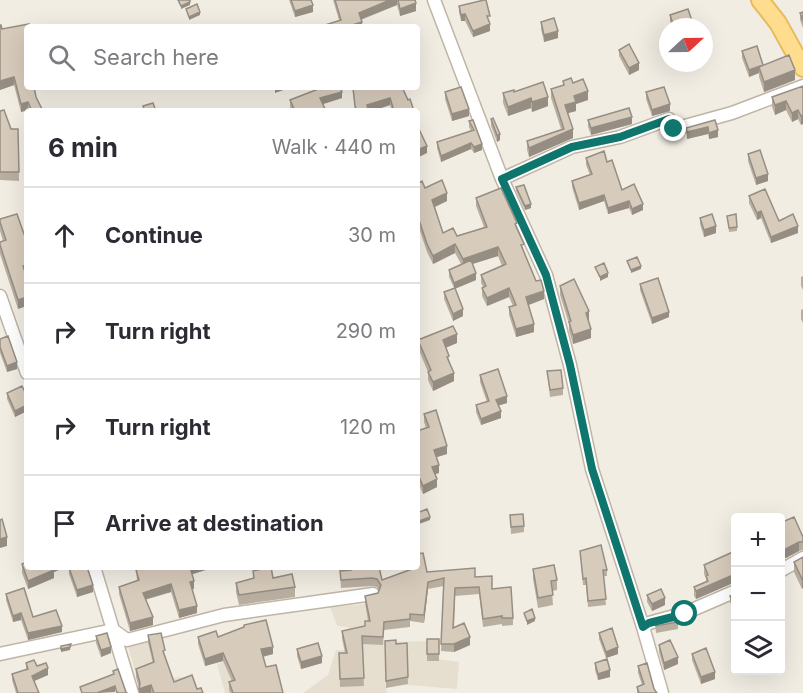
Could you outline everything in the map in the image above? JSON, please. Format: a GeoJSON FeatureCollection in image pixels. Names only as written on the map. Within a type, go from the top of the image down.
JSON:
{"type":"FeatureCollection","features":[{"type":"Feature","properties":{"kind":"main road"},"geometry":{"type":"LineString","coordinates":[[760,0],[778,23],[803,68]]}},
{"type":"Feature","properties":{"kind":"street"},"geometry":{"type":"LineString","coordinates":[[434,0],[502,179],[546,275],[570,365],[592,469],[662,693]]}},
{"type":"Feature","properties":{"kind":"street"},"geometry":{"type":"LineString","coordinates":[[502,179],[572,147],[620,137],[669,119],[674,129],[732,113],[803,86]]}},
{"type":"Feature","properties":{"kind":"street"},"geometry":{"type":"LineString","coordinates":[[0,296],[24,364]]}},
{"type":"Feature","properties":{"kind":"street"},"geometry":{"type":"LineString","coordinates":[[785,568],[803,558]]}},
{"type":"Feature","properties":{"kind":"street"},"geometry":{"type":"LineString","coordinates":[[95,570],[132,693]]}},
{"type":"Feature","properties":{"kind":"street"},"geometry":{"type":"LineString","coordinates":[[643,627],[649,623],[685,614],[731,593]]}},
{"type":"Feature","properties":{"kind":"street"},"geometry":{"type":"LineString","coordinates":[[0,654],[113,630],[127,640],[224,615],[374,594]]}},
{"type":"Feature","properties":{"kind":"shaded area"},"geometry":{"type":"Polygon","coordinates":[[[379,603],[384,642],[433,641],[437,659],[459,662],[457,689],[385,683],[387,693],[303,693],[328,675],[336,650],[355,650],[348,627],[337,626],[330,607],[379,603]]]}},
{"type":"Feature","properties":{"kind":"shaded area"},"geometry":{"type":"Polygon","coordinates":[[[155,639],[171,678],[192,676],[198,693],[141,693],[128,646],[155,639]]]}},
{"type":"Feature","properties":{"kind":"shaded area"},"geometry":{"type":"Polygon","coordinates":[[[245,656],[281,693],[225,693],[217,664],[245,656]]]}},
{"type":"Feature","properties":{"kind":"building"},"geometry":{"type":"Polygon","coordinates":[[[178,0],[190,0],[190,2],[181,6],[178,0]]]}},
{"type":"Feature","properties":{"kind":"building"},"geometry":{"type":"Polygon","coordinates":[[[291,0],[311,0],[313,5],[295,11],[291,0]]]}},
{"type":"Feature","properties":{"kind":"building"},"geometry":{"type":"Polygon","coordinates":[[[335,0],[390,0],[359,13],[362,22],[328,24],[341,20],[335,0]]]}},
{"type":"Feature","properties":{"kind":"building"},"geometry":{"type":"Polygon","coordinates":[[[398,0],[415,0],[416,3],[400,9],[398,0]]]}},
{"type":"Feature","properties":{"kind":"building"},"geometry":{"type":"Polygon","coordinates":[[[486,0],[490,24],[473,31],[465,14],[461,15],[459,6],[486,0]]]}},
{"type":"Feature","properties":{"kind":"building"},"geometry":{"type":"Polygon","coordinates":[[[197,4],[200,12],[189,17],[186,9],[197,4]]]}},
{"type":"Feature","properties":{"kind":"building"},"geometry":{"type":"Polygon","coordinates":[[[688,9],[691,18],[671,18],[670,15],[688,9]]]}},
{"type":"Feature","properties":{"kind":"building"},"geometry":{"type":"Polygon","coordinates":[[[554,18],[558,31],[544,35],[541,22],[554,18]]]}},
{"type":"Feature","properties":{"kind":"building"},"geometry":{"type":"Polygon","coordinates":[[[0,25],[2,29],[24,25],[24,90],[35,90],[42,108],[31,108],[28,102],[21,104],[14,77],[0,81],[0,25]]]}},
{"type":"Feature","properties":{"kind":"building"},"geometry":{"type":"Polygon","coordinates":[[[629,44],[639,63],[629,68],[619,50],[629,44]]]}},
{"type":"Feature","properties":{"kind":"building"},"geometry":{"type":"Polygon","coordinates":[[[757,46],[763,65],[749,70],[742,51],[757,46]]]}},
{"type":"Feature","properties":{"kind":"building"},"geometry":{"type":"Polygon","coordinates":[[[789,55],[795,70],[764,82],[759,67],[789,55]]]}},
{"type":"Feature","properties":{"kind":"building"},"geometry":{"type":"Polygon","coordinates":[[[571,78],[573,83],[583,79],[588,91],[574,96],[576,102],[565,105],[573,129],[529,148],[527,141],[564,129],[551,89],[564,85],[563,81],[571,78]]]}},
{"type":"Feature","properties":{"kind":"building"},"geometry":{"type":"Polygon","coordinates":[[[543,82],[548,97],[532,102],[531,98],[508,107],[503,93],[514,90],[514,92],[543,82]]]}},
{"type":"Feature","properties":{"kind":"building"},"geometry":{"type":"Polygon","coordinates":[[[803,86],[803,115],[801,116],[798,110],[792,113],[786,101],[775,105],[772,97],[803,86]]]}},
{"type":"Feature","properties":{"kind":"building"},"geometry":{"type":"Polygon","coordinates":[[[461,87],[469,109],[452,114],[445,92],[461,87]]]}},
{"type":"Feature","properties":{"kind":"building"},"geometry":{"type":"Polygon","coordinates":[[[664,87],[670,104],[652,110],[646,92],[664,87]]]}},
{"type":"Feature","properties":{"kind":"building"},"geometry":{"type":"Polygon","coordinates":[[[316,90],[341,90],[342,92],[320,98],[325,108],[294,108],[290,100],[316,90]]]}},
{"type":"Feature","properties":{"kind":"building"},"geometry":{"type":"Polygon","coordinates":[[[353,90],[403,90],[413,108],[393,108],[390,98],[367,105],[368,108],[356,108],[353,90]]]}},
{"type":"Feature","properties":{"kind":"building"},"geometry":{"type":"Polygon","coordinates":[[[153,103],[155,108],[144,108],[143,106],[153,103]]]}},
{"type":"Feature","properties":{"kind":"building"},"geometry":{"type":"Polygon","coordinates":[[[629,108],[632,117],[591,128],[588,120],[629,108]]]}},
{"type":"Feature","properties":{"kind":"building"},"geometry":{"type":"Polygon","coordinates":[[[4,110],[11,129],[18,129],[19,172],[0,172],[0,111],[4,110]]]}},
{"type":"Feature","properties":{"kind":"building"},"geometry":{"type":"Polygon","coordinates":[[[493,118],[500,134],[497,135],[491,119],[493,118]]]}},
{"type":"Feature","properties":{"kind":"building"},"geometry":{"type":"Polygon","coordinates":[[[473,120],[482,144],[474,147],[471,143],[441,156],[437,142],[474,130],[469,121],[473,120]]]}},
{"type":"Feature","properties":{"kind":"building"},"geometry":{"type":"Polygon","coordinates":[[[715,120],[718,130],[709,133],[708,127],[687,132],[686,128],[715,120]]]}},
{"type":"Feature","properties":{"kind":"building"},"geometry":{"type":"Polygon","coordinates":[[[420,131],[427,146],[420,149],[420,131]]]}},
{"type":"Feature","properties":{"kind":"building"},"geometry":{"type":"Polygon","coordinates":[[[760,150],[768,174],[756,178],[748,154],[760,150]]]}},
{"type":"Feature","properties":{"kind":"building"},"geometry":{"type":"Polygon","coordinates":[[[604,151],[607,162],[612,160],[622,190],[634,184],[643,204],[632,209],[629,201],[608,208],[604,195],[579,203],[572,181],[592,174],[586,158],[604,151]]]}},
{"type":"Feature","properties":{"kind":"building"},"geometry":{"type":"Polygon","coordinates":[[[442,180],[447,193],[432,200],[443,233],[453,228],[457,236],[487,227],[476,198],[501,188],[517,223],[515,224],[524,244],[521,245],[536,281],[541,280],[544,291],[526,297],[534,324],[516,329],[509,307],[516,305],[509,288],[487,298],[482,288],[486,286],[481,275],[506,264],[498,247],[463,259],[455,244],[433,256],[420,223],[420,182],[422,181],[425,188],[442,180]]]}},
{"type":"Feature","properties":{"kind":"building"},"geometry":{"type":"Polygon","coordinates":[[[524,185],[531,204],[525,206],[516,187],[524,185]]]}},
{"type":"Feature","properties":{"kind":"building"},"geometry":{"type":"Polygon","coordinates":[[[765,189],[779,221],[793,214],[798,226],[771,237],[761,211],[757,213],[749,196],[765,189]]]}},
{"type":"Feature","properties":{"kind":"building"},"geometry":{"type":"Polygon","coordinates":[[[17,214],[24,234],[24,298],[18,300],[0,245],[0,242],[6,240],[0,219],[17,214]]]}},
{"type":"Feature","properties":{"kind":"building"},"geometry":{"type":"Polygon","coordinates":[[[712,214],[716,226],[704,230],[700,218],[712,214]]]}},
{"type":"Feature","properties":{"kind":"building"},"geometry":{"type":"Polygon","coordinates":[[[736,214],[737,227],[729,228],[727,216],[736,214]]]}},
{"type":"Feature","properties":{"kind":"building"},"geometry":{"type":"Polygon","coordinates":[[[637,257],[641,266],[631,270],[627,261],[637,257]]]}},
{"type":"Feature","properties":{"kind":"building"},"geometry":{"type":"Polygon","coordinates":[[[471,260],[476,273],[454,283],[449,270],[471,260]]]}},
{"type":"Feature","properties":{"kind":"building"},"geometry":{"type":"Polygon","coordinates":[[[604,263],[608,273],[600,277],[595,267],[604,263]]]}},
{"type":"Feature","properties":{"kind":"building"},"geometry":{"type":"Polygon","coordinates":[[[658,278],[669,312],[652,318],[640,284],[658,278]]]}},
{"type":"Feature","properties":{"kind":"building"},"geometry":{"type":"Polygon","coordinates":[[[574,279],[589,311],[586,313],[591,329],[573,335],[560,286],[574,279]]]}},
{"type":"Feature","properties":{"kind":"building"},"geometry":{"type":"Polygon","coordinates":[[[455,288],[463,309],[453,314],[444,292],[455,288]]]}},
{"type":"Feature","properties":{"kind":"building"},"geometry":{"type":"Polygon","coordinates":[[[453,326],[457,334],[443,340],[454,373],[433,382],[428,372],[431,370],[420,345],[420,339],[453,326]]]}},
{"type":"Feature","properties":{"kind":"building"},"geometry":{"type":"Polygon","coordinates":[[[8,336],[17,362],[7,366],[0,347],[0,339],[8,336]]]}},
{"type":"Feature","properties":{"kind":"building"},"geometry":{"type":"Polygon","coordinates":[[[498,369],[507,396],[496,400],[501,411],[481,419],[476,405],[489,401],[480,375],[498,369]]]}},
{"type":"Feature","properties":{"kind":"building"},"geometry":{"type":"Polygon","coordinates":[[[561,370],[563,388],[550,390],[547,371],[561,370]]]}},
{"type":"Feature","properties":{"kind":"building"},"geometry":{"type":"Polygon","coordinates":[[[22,386],[24,406],[15,411],[7,393],[22,386]]]}},
{"type":"Feature","properties":{"kind":"building"},"geometry":{"type":"Polygon","coordinates":[[[436,410],[447,446],[434,450],[439,465],[432,467],[437,479],[423,486],[420,479],[420,430],[429,427],[424,414],[436,410]]]}},
{"type":"Feature","properties":{"kind":"building"},"geometry":{"type":"Polygon","coordinates":[[[427,509],[430,517],[420,521],[420,512],[427,509]]]}},
{"type":"Feature","properties":{"kind":"building"},"geometry":{"type":"Polygon","coordinates":[[[523,514],[524,526],[511,527],[510,515],[523,514]]]}},
{"type":"Feature","properties":{"kind":"building"},"geometry":{"type":"Polygon","coordinates":[[[794,517],[803,542],[785,549],[785,521],[794,517]]]}},
{"type":"Feature","properties":{"kind":"building"},"geometry":{"type":"Polygon","coordinates":[[[2,519],[7,537],[0,539],[0,520],[2,519]]]}},
{"type":"Feature","properties":{"kind":"building"},"geometry":{"type":"Polygon","coordinates":[[[601,545],[607,570],[603,570],[606,599],[588,601],[580,551],[601,545]]]}},
{"type":"Feature","properties":{"kind":"building"},"geometry":{"type":"Polygon","coordinates":[[[423,553],[427,572],[475,568],[475,577],[492,576],[492,589],[511,587],[513,618],[502,618],[502,616],[483,619],[479,587],[455,588],[453,628],[464,623],[470,637],[454,644],[441,644],[444,578],[428,582],[424,615],[410,614],[410,619],[384,622],[383,637],[362,636],[364,678],[340,679],[339,653],[347,653],[342,631],[365,626],[365,621],[370,621],[365,596],[378,593],[381,585],[377,579],[372,578],[341,580],[340,571],[380,570],[382,580],[409,570],[420,570],[420,554],[423,553]]]}},
{"type":"Feature","properties":{"kind":"building"},"geometry":{"type":"Polygon","coordinates":[[[731,553],[731,576],[696,591],[694,587],[708,581],[704,565],[731,553]]]}},
{"type":"Feature","properties":{"kind":"building"},"geometry":{"type":"Polygon","coordinates":[[[803,557],[803,578],[802,579],[794,562],[803,557]]]}},
{"type":"Feature","properties":{"kind":"building"},"geometry":{"type":"Polygon","coordinates":[[[554,565],[557,580],[551,581],[553,595],[538,598],[533,569],[554,565]]]}},
{"type":"Feature","properties":{"kind":"building"},"geometry":{"type":"Polygon","coordinates":[[[24,570],[54,570],[28,581],[24,570]]]}},
{"type":"Feature","properties":{"kind":"building"},"geometry":{"type":"Polygon","coordinates":[[[70,570],[88,570],[93,585],[77,590],[70,570]]]}},
{"type":"Feature","properties":{"kind":"building"},"geometry":{"type":"Polygon","coordinates":[[[136,570],[191,570],[194,581],[190,582],[197,606],[179,610],[171,584],[143,593],[153,617],[130,623],[119,587],[139,580],[136,570]]]}},
{"type":"Feature","properties":{"kind":"building"},"geometry":{"type":"Polygon","coordinates":[[[272,570],[273,578],[292,574],[295,587],[239,595],[236,583],[254,578],[253,571],[272,570]]]}},
{"type":"Feature","properties":{"kind":"building"},"geometry":{"type":"Polygon","coordinates":[[[24,588],[33,617],[56,610],[62,626],[28,633],[21,613],[13,616],[6,594],[24,588]]]}},
{"type":"Feature","properties":{"kind":"building"},"geometry":{"type":"Polygon","coordinates":[[[661,589],[665,598],[652,604],[647,595],[661,589]]]}},
{"type":"Feature","properties":{"kind":"building"},"geometry":{"type":"Polygon","coordinates":[[[532,609],[535,618],[527,621],[524,613],[532,609]]]}},
{"type":"Feature","properties":{"kind":"building"},"geometry":{"type":"Polygon","coordinates":[[[677,617],[678,622],[656,626],[655,623],[677,617]]]}},
{"type":"Feature","properties":{"kind":"building"},"geometry":{"type":"Polygon","coordinates":[[[266,620],[273,647],[261,649],[266,667],[276,665],[283,693],[233,693],[229,682],[235,680],[223,653],[205,659],[198,637],[216,631],[218,637],[244,627],[244,625],[266,620]]]}},
{"type":"Feature","properties":{"kind":"building"},"geometry":{"type":"Polygon","coordinates":[[[612,628],[618,647],[606,652],[599,633],[612,628]]]}},
{"type":"Feature","properties":{"kind":"building"},"geometry":{"type":"Polygon","coordinates":[[[107,633],[111,647],[101,650],[96,636],[107,633]]]}},
{"type":"Feature","properties":{"kind":"building"},"geometry":{"type":"Polygon","coordinates":[[[161,633],[165,650],[163,651],[174,682],[192,675],[197,689],[201,688],[203,693],[154,693],[151,685],[139,689],[140,683],[136,669],[154,662],[148,635],[161,633]]]}},
{"type":"Feature","properties":{"kind":"building"},"geometry":{"type":"Polygon","coordinates":[[[427,639],[439,639],[439,654],[427,654],[427,639]]]}},
{"type":"Feature","properties":{"kind":"building"},"geometry":{"type":"Polygon","coordinates":[[[396,640],[396,644],[407,643],[408,677],[386,681],[385,641],[396,640]]]}},
{"type":"Feature","properties":{"kind":"building"},"geometry":{"type":"Polygon","coordinates":[[[670,640],[678,657],[664,663],[659,645],[670,640]]]}},
{"type":"Feature","properties":{"kind":"building"},"geometry":{"type":"Polygon","coordinates":[[[318,643],[322,656],[301,662],[297,649],[318,643]]]}},
{"type":"Feature","properties":{"kind":"building"},"geometry":{"type":"Polygon","coordinates":[[[71,644],[70,647],[61,649],[61,646],[71,644]]]}},
{"type":"Feature","properties":{"kind":"building"},"geometry":{"type":"Polygon","coordinates":[[[706,648],[715,672],[701,677],[692,654],[706,648]]]}},
{"type":"Feature","properties":{"kind":"building"},"geometry":{"type":"Polygon","coordinates":[[[607,659],[610,670],[598,674],[595,663],[607,659]]]}},
{"type":"Feature","properties":{"kind":"building"},"geometry":{"type":"Polygon","coordinates":[[[34,660],[37,666],[46,663],[48,668],[32,676],[39,693],[18,693],[12,674],[28,669],[26,663],[34,660]]]}},
{"type":"Feature","properties":{"kind":"building"},"geometry":{"type":"Polygon","coordinates":[[[647,663],[657,693],[639,693],[637,687],[644,684],[638,666],[647,663]]]}},
{"type":"Feature","properties":{"kind":"building"},"geometry":{"type":"Polygon","coordinates":[[[118,669],[127,693],[117,693],[115,686],[97,693],[82,693],[80,687],[114,674],[113,671],[118,669]]]}},
{"type":"Feature","properties":{"kind":"route"},"geometry":{"type":"LineString","coordinates":[[674,129],[669,119],[620,137],[572,147],[502,179],[546,275],[570,365],[592,469],[643,627],[649,623],[685,614]]}}]}
